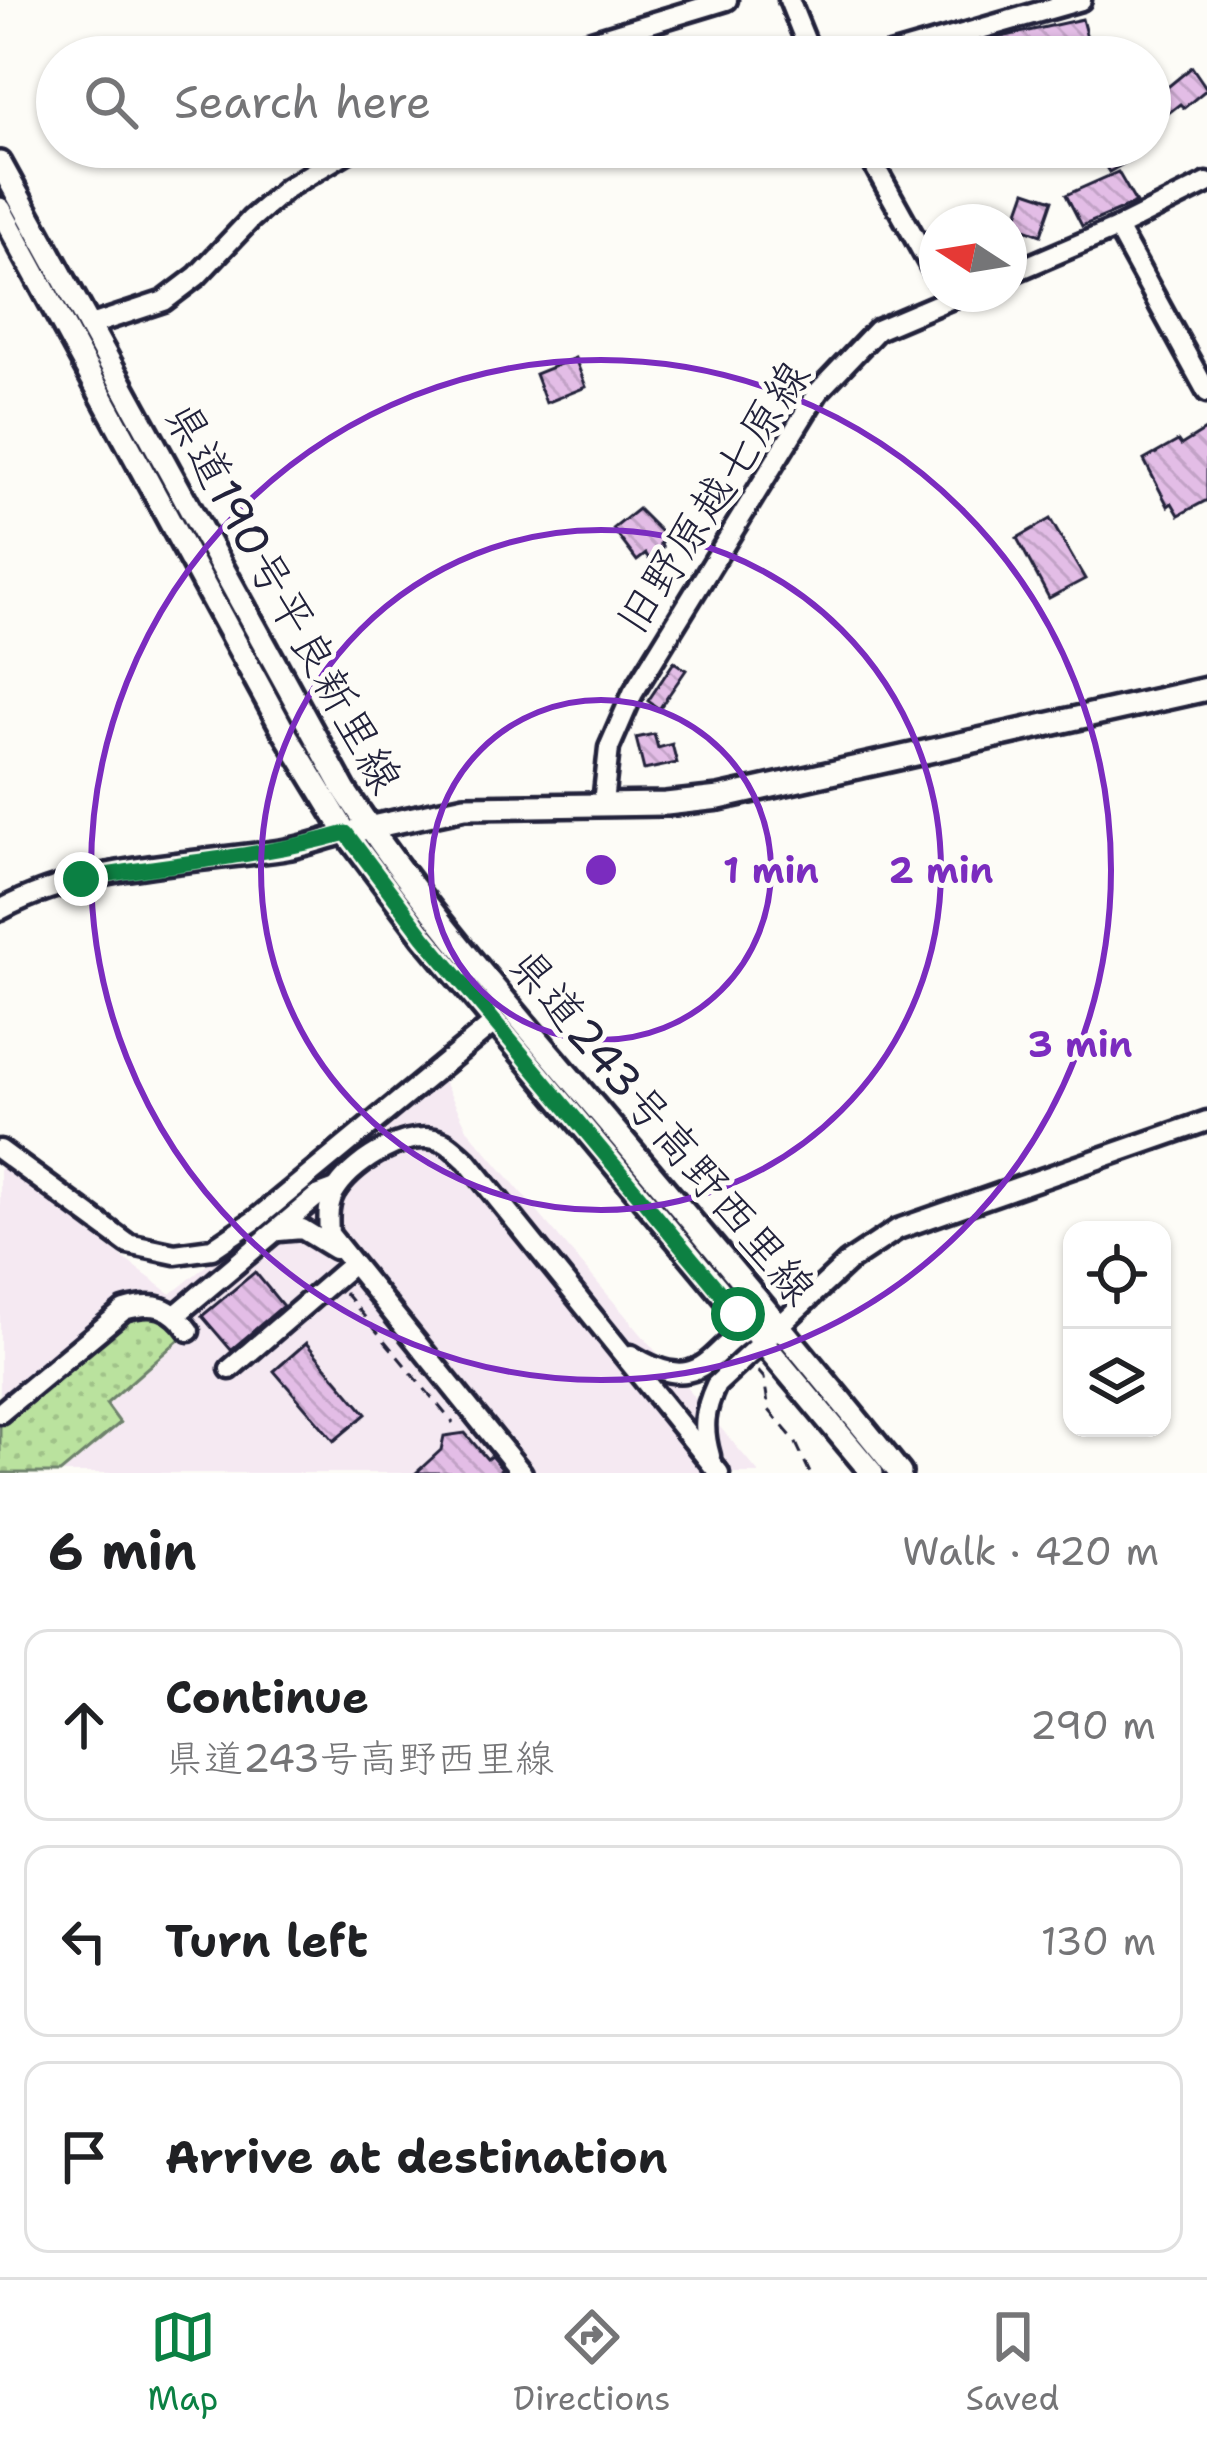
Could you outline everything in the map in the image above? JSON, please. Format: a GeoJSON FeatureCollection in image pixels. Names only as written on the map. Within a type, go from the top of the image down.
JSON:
{"type":"FeatureCollection","features":[{"type":"Feature","properties":{"kind":"main road","name":"県道190号平良新里線"},"geometry":{"type":"LineString","coordinates":[[0,163],[369,827],[465,807],[667,804],[719,798],[1207,689]]}},
{"type":"Feature","properties":{"kind":"main road","name":"県道190号平良新里線"},"geometry":{"type":"LineString","coordinates":[[0,209],[282,728],[346,833]]}},
{"type":"Feature","properties":{"kind":"main road"},"geometry":{"type":"LineString","coordinates":[[346,833],[369,827]]}},
{"type":"Feature","properties":{"kind":"main road","name":"県道243号高野西里線"},"geometry":{"type":"LineString","coordinates":[[369,827],[509,1005],[780,1323],[900,1473]]}},
{"type":"Feature","properties":{"kind":"main road","name":"県道243号高野西里線"},"geometry":{"type":"LineString","coordinates":[[346,833],[752,1343],[872,1473]]}},
{"type":"Feature","properties":{"kind":"street"},"geometry":{"type":"LineString","coordinates":[[608,36],[727,0]]}},
{"type":"Feature","properties":{"kind":"street"},"geometry":{"type":"LineString","coordinates":[[789,0],[804,36]]}},
{"type":"Feature","properties":{"kind":"street"},"geometry":{"type":"LineString","coordinates":[[957,36],[1081,0]]}},
{"type":"Feature","properties":{"kind":"street"},"geometry":{"type":"LineString","coordinates":[[88,326],[164,301],[197,276],[287,188],[321,168]]}},
{"type":"Feature","properties":{"kind":"street"},"geometry":{"type":"LineString","coordinates":[[876,168],[919,246]]}},
{"type":"Feature","properties":{"kind":"street"},"geometry":{"type":"LineString","coordinates":[[1027,266],[1207,183]]}},
{"type":"Feature","properties":{"kind":"street"},"geometry":{"type":"LineString","coordinates":[[1117,228],[1207,392]]}},
{"type":"Feature","properties":{"kind":"street","name":"旧野原越七原線"},"geometry":{"type":"LineString","coordinates":[[603,803],[609,748],[633,693],[818,392],[877,330],[919,311]]}},
{"type":"Feature","properties":{"kind":"street"},"geometry":{"type":"LineString","coordinates":[[0,910],[81,879],[288,849],[346,833]]}},
{"type":"Feature","properties":{"kind":"street"},"geometry":{"type":"LineString","coordinates":[[0,1150],[128,1244],[150,1252],[212,1249],[255,1220],[494,1022]]}},
{"type":"Feature","properties":{"kind":"street"},"geometry":{"type":"LineString","coordinates":[[622,1349],[651,1368],[681,1373],[704,1367],[752,1343],[848,1262],[898,1229],[1207,1121]]}},
{"type":"Feature","properties":{"kind":"street"},"geometry":{"type":"LineString","coordinates":[[177,1314],[317,1196],[336,1189],[386,1147],[413,1138],[443,1142],[488,1184],[717,1470]]}},
{"type":"Feature","properties":{"kind":"street"},"geometry":{"type":"LineString","coordinates":[[336,1189],[328,1212],[329,1234],[521,1473]]}},
{"type":"Feature","properties":{"kind":"street"},"geometry":{"type":"LineString","coordinates":[[274,1232],[302,1229],[346,1259]]}},
{"type":"Feature","properties":{"kind":"street"},"geometry":{"type":"LineString","coordinates":[[230,1370],[334,1280],[346,1259]]}},
{"type":"Feature","properties":{"kind":"street"},"geometry":{"type":"LineString","coordinates":[[0,1413],[124,1310],[144,1304],[163,1306],[177,1314],[189,1331]]}},
{"type":"Feature","properties":{"kind":"street"},"geometry":{"type":"LineString","coordinates":[[717,1470],[704,1437],[704,1411],[716,1385],[752,1343]]}},
{"type":"Feature","properties":{"kind":"path"},"geometry":{"type":"LineString","coordinates":[[334,1280],[454,1423]]}},
{"type":"Feature","properties":{"kind":"path"},"geometry":{"type":"LineString","coordinates":[[752,1343],[769,1410],[795,1441],[809,1473]]}},
{"type":"Feature","properties":{"kind":"shaded area"},"geometry":{"type":"Polygon","coordinates":[[[441,1076],[468,1130],[759,1473],[0,1473],[0,1165],[171,1294],[441,1076]]]}},
{"type":"Feature","properties":{"kind":"green space"},"geometry":{"type":"Polygon","coordinates":[[[144,1304],[189,1331],[106,1404],[120,1423],[60,1473],[0,1473],[0,1413],[144,1304]]]}},
{"type":"Feature","properties":{"kind":"building"},"geometry":{"type":"Polygon","coordinates":[[[1082,19],[1086,36],[1006,36],[1082,19]]]}},
{"type":"Feature","properties":{"kind":"building"},"geometry":{"type":"Polygon","coordinates":[[[1192,67],[1207,89],[1184,108],[1180,104],[1171,111],[1171,84],[1192,67]]]}},
{"type":"Feature","properties":{"kind":"building"},"geometry":{"type":"Polygon","coordinates":[[[1118,172],[1136,203],[1082,226],[1066,195],[1118,172]]]}},
{"type":"Feature","properties":{"kind":"building"},"geometry":{"type":"Polygon","coordinates":[[[1026,191],[1053,200],[1041,235],[1027,230],[1027,204],[1021,204],[1026,191]]]}},
{"type":"Feature","properties":{"kind":"building"},"geometry":{"type":"Polygon","coordinates":[[[575,358],[586,387],[546,403],[535,374],[575,358]]]}},
{"type":"Feature","properties":{"kind":"building"},"geometry":{"type":"Polygon","coordinates":[[[1207,429],[1207,500],[1179,515],[1172,503],[1168,506],[1144,460],[1207,429]]]}},
{"type":"Feature","properties":{"kind":"building"},"geometry":{"type":"Polygon","coordinates":[[[638,509],[667,538],[649,559],[646,554],[637,561],[613,529],[638,509]]]}},
{"type":"Feature","properties":{"kind":"building"},"geometry":{"type":"Polygon","coordinates":[[[1050,519],[1085,579],[1049,598],[1017,538],[1050,519]]]}},
{"type":"Feature","properties":{"kind":"building"},"geometry":{"type":"Polygon","coordinates":[[[674,662],[686,670],[659,709],[648,701],[674,662]]]}},
{"type":"Feature","properties":{"kind":"building"},"geometry":{"type":"Polygon","coordinates":[[[654,734],[658,748],[672,744],[677,763],[644,770],[636,738],[654,734]]]}},
{"type":"Feature","properties":{"kind":"building"},"geometry":{"type":"Polygon","coordinates":[[[255,1272],[283,1306],[231,1350],[202,1316],[255,1272]]]}},
{"type":"Feature","properties":{"kind":"building"},"geometry":{"type":"Polygon","coordinates":[[[306,1343],[366,1414],[334,1441],[274,1371],[306,1343]]]}},
{"type":"Feature","properties":{"kind":"building"},"geometry":{"type":"Polygon","coordinates":[[[465,1433],[502,1469],[497,1473],[416,1473],[441,1450],[444,1436],[465,1433]]]}},
{"type":"Feature","properties":{"kind":"route"},"geometry":{"type":"LineString","coordinates":[[81,879],[288,849],[346,833],[424,937],[738,1314]]}}]}
